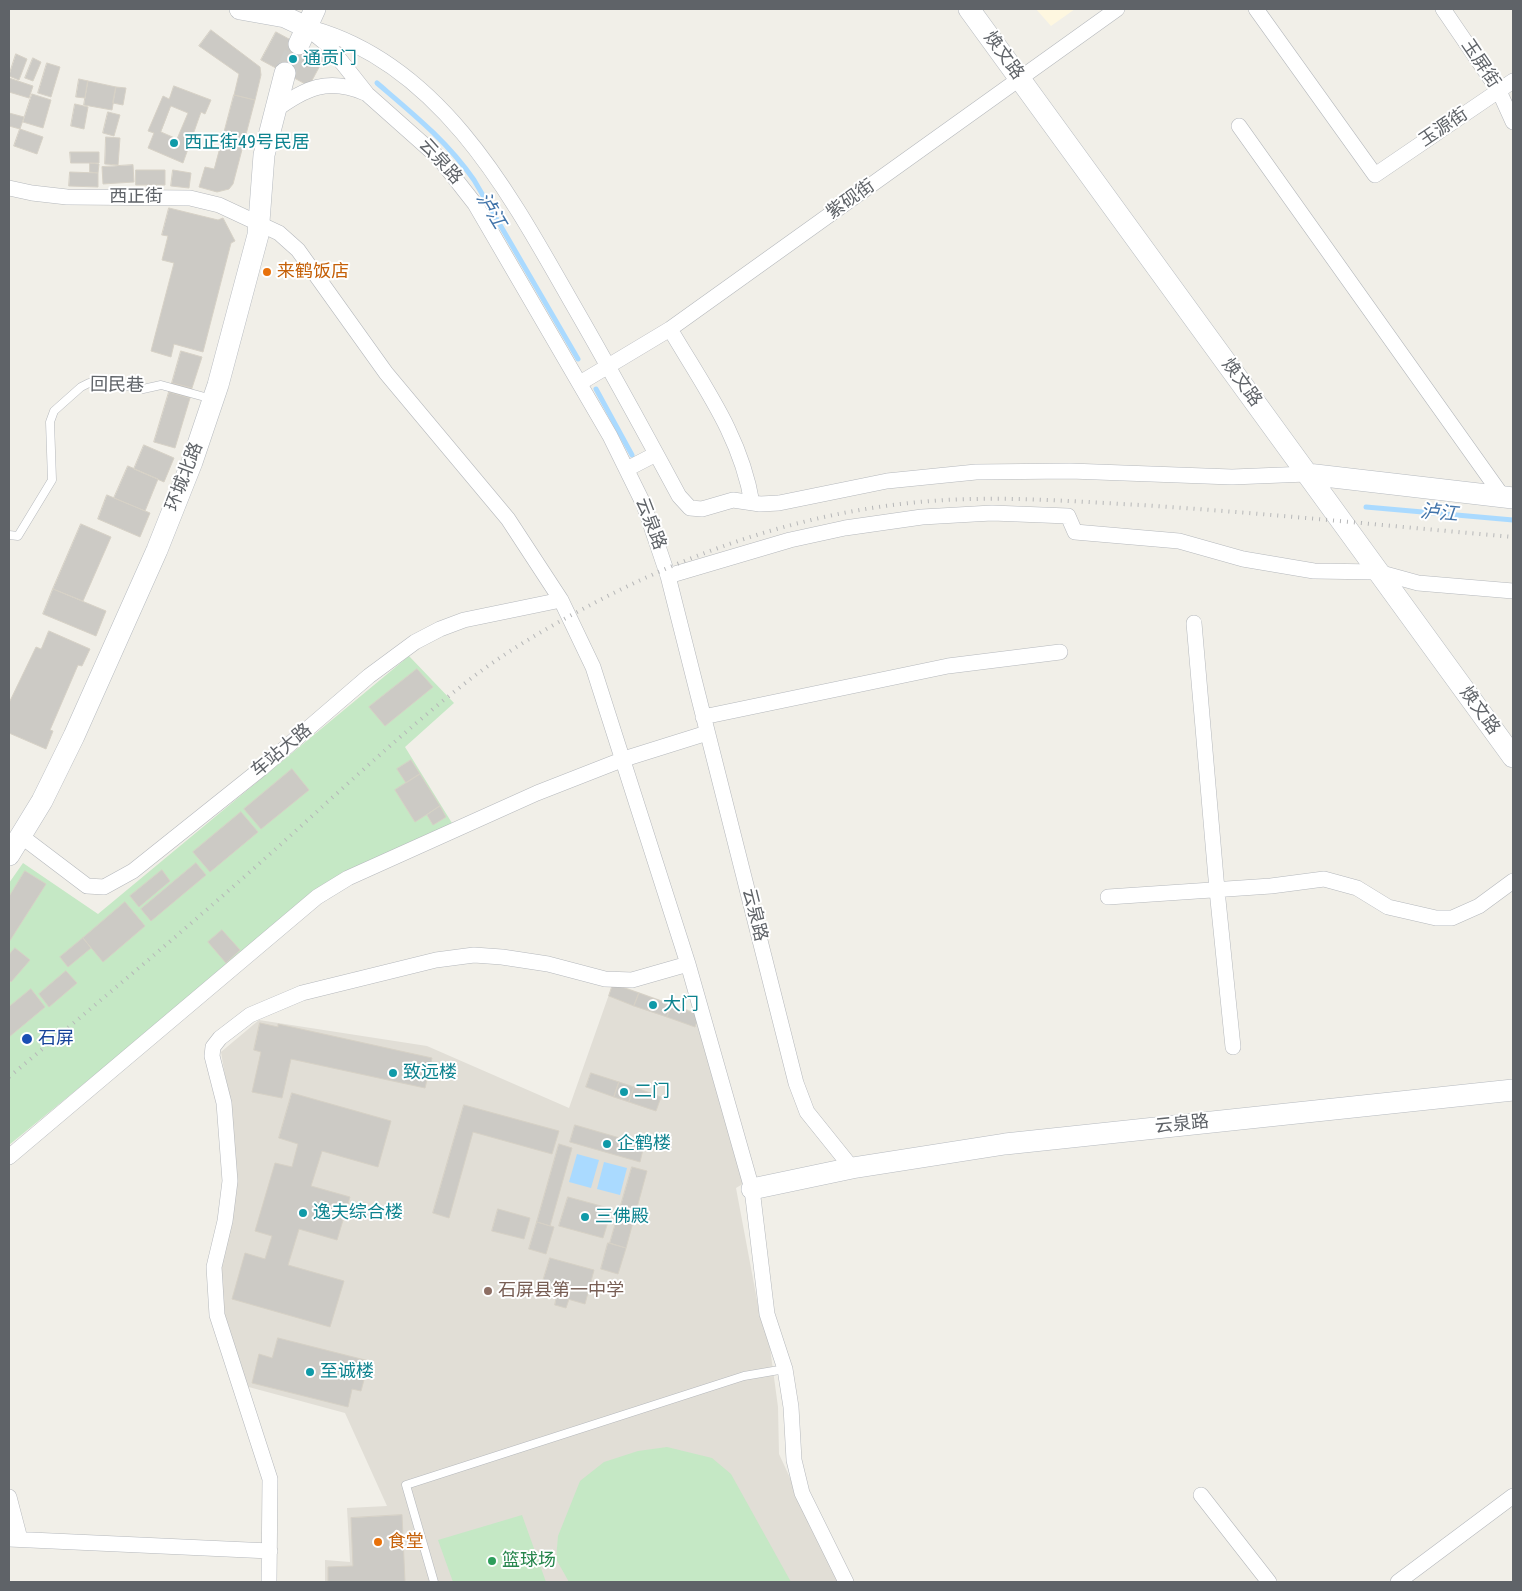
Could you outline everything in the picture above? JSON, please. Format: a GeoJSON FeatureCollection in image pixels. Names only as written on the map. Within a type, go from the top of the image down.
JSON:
{"type":"FeatureCollection","features":[{"type":"Feature","properties":{"kind":"street","name":"云泉路"},"geometry":{"type":"LineString","coordinates":[[240,9],[285,17],[307,26],[329,46],[367,94],[422,141],[455,176],[497,239],[627,469],[656,536],[668,576],[796,1083],[807,1112],[852,1168]]}},
{"type":"Feature","properties":{"kind":"street","name":"焕文路"},"geometry":{"type":"LineString","coordinates":[[969,9],[1513,758]]}},
{"type":"Feature","properties":{"kind":"street","name":"紫砚街"},"geometry":{"type":"LineString","coordinates":[[580,383],[670,329],[1117,9]]}},
{"type":"Feature","properties":{"kind":"street","name":"玉源街"},"geometry":{"type":"LineString","coordinates":[[1256,9],[1375,175],[1513,81]]}},
{"type":"Feature","properties":{"kind":"street","name":"玉屏街"},"geometry":{"type":"LineString","coordinates":[[1442,9],[1499,91],[1513,122]]}},
{"type":"Feature","properties":{"kind":"street"},"geometry":{"type":"LineString","coordinates":[[307,26],[350,42],[388,64],[428,98],[476,149],[516,207],[608,366],[679,496],[690,508],[702,509],[733,500],[779,504],[887,481],[976,472],[1070,471],[1232,478],[1307,474],[1508,498]]}},
{"type":"Feature","properties":{"kind":"street","name":"环城北路"},"geometry":{"type":"LineString","coordinates":[[9,855],[70,744],[118,640],[164,532],[213,399],[236,325],[259,224],[264,155],[285,73]]}},
{"type":"Feature","properties":{"kind":"street"},"geometry":{"type":"LineString","coordinates":[[274,112],[299,94],[322,86],[343,86],[367,94]]}},
{"type":"Feature","properties":{"kind":"street"},"geometry":{"type":"LineString","coordinates":[[1239,126],[1508,498]]}},
{"type":"Feature","properties":{"kind":"street","name":"西正街"},"geometry":{"type":"LineString","coordinates":[[9,188],[67,197],[190,198],[219,205],[279,233],[298,250],[386,373],[508,519],[561,600],[593,667],[688,964],[752,1189],[767,1314],[785,1369],[791,1407],[794,1460],[802,1493],[846,1582]]}},
{"type":"Feature","properties":{"kind":"street"},"geometry":{"type":"LineString","coordinates":[[670,329],[728,426],[739,449],[748,475],[752,503]]}},
{"type":"Feature","properties":{"kind":"street"},"geometry":{"type":"LineString","coordinates":[[627,469],[656,454]]}},
{"type":"Feature","properties":{"kind":"street"},"geometry":{"type":"LineString","coordinates":[[668,576],[790,540],[845,528],[922,517],[992,513],[1068,516],[1075,532],[1179,541],[1243,558],[1314,571],[1378,572],[1418,583],[1513,591]]}},
{"type":"Feature","properties":{"kind":"street","name":"车站大路"},"geometry":{"type":"LineString","coordinates":[[21,836],[87,886],[98,888],[111,885],[133,871],[184,831],[369,676],[416,642],[440,629],[464,620],[561,600]]}},
{"type":"Feature","properties":{"kind":"street"},"geometry":{"type":"LineString","coordinates":[[1194,623],[1216,890],[1233,1047]]}},
{"type":"Feature","properties":{"kind":"street"},"geometry":{"type":"LineString","coordinates":[[703,716],[948,666],[1060,652]]}},
{"type":"Feature","properties":{"kind":"street"},"geometry":{"type":"LineString","coordinates":[[9,1157],[317,897],[348,878],[537,793],[624,759],[707,733]]}},
{"type":"Feature","properties":{"kind":"street"},"geometry":{"type":"LineString","coordinates":[[1108,897],[1216,890],[1324,879],[1357,888],[1388,907],[1436,918],[1452,918],[1479,906],[1513,880]]}},
{"type":"Feature","properties":{"kind":"street"},"geometry":{"type":"LineString","coordinates":[[269,1582],[270,1479],[216,1315],[214,1267],[230,1181],[224,1103],[212,1056],[213,1047],[220,1038],[250,1015],[302,993],[436,960],[474,955],[502,957],[548,964],[605,979],[632,980],[688,964]]}},
{"type":"Feature","properties":{"kind":"street","name":"云泉路"},"geometry":{"type":"LineString","coordinates":[[752,1189],[852,1168],[1005,1144],[1513,1090]]}},
{"type":"Feature","properties":{"kind":"street"},"geometry":{"type":"LineString","coordinates":[[1201,1494],[1270,1582]]}},
{"type":"Feature","properties":{"kind":"street"},"geometry":{"type":"LineString","coordinates":[[1398,1582],[1513,1496]]}},
{"type":"Feature","properties":{"kind":"street"},"geometry":{"type":"LineString","coordinates":[[9,1497],[14,1539],[270,1551]]}},
{"type":"Feature","properties":{"kind":"lane","name":"回民巷"},"geometry":{"type":"LineString","coordinates":[[9,536],[18,536],[52,480],[50,422],[54,411],[81,387],[89,383],[106,382],[143,389],[161,385],[213,399]]}},
{"type":"Feature","properties":{"kind":"lane"},"geometry":{"type":"LineString","coordinates":[[434,1582],[406,1485],[744,1376],[785,1369]]}},
{"type":"Feature","properties":{"kind":"shaded area"},"geometry":{"type":"Polygon","coordinates":[[[1036,9],[1075,9],[1051,26],[1036,9]]]}},
{"type":"Feature","properties":{"kind":"shaded area","name":"石屏县第一中学"},"geometry":{"type":"Polygon","coordinates":[[[613,983],[700,1014],[746,1182],[736,1188],[760,1316],[768,1333],[778,1407],[779,1454],[838,1582],[325,1582],[325,1560],[350,1562],[347,1508],[387,1506],[345,1413],[245,1386],[224,1313],[218,1269],[229,1100],[221,1052],[259,1020],[427,1046],[569,1108],[613,983]]]}},
{"type":"Feature","properties":{"kind":"green space"},"geometry":{"type":"Polygon","coordinates":[[[409,656],[454,703],[405,747],[460,836],[309,896],[223,970],[9,1145],[9,883],[23,863],[98,914],[409,656]]]}},
{"type":"Feature","properties":{"kind":"green space"},"geometry":{"type":"Polygon","coordinates":[[[667,1447],[712,1458],[731,1474],[791,1582],[569,1582],[556,1559],[558,1536],[580,1481],[604,1462],[638,1451],[667,1447]]]}},
{"type":"Feature","properties":{"kind":"green space","name":"篮球场"},"geometry":{"type":"Polygon","coordinates":[[[522,1515],[546,1582],[453,1582],[438,1540],[522,1515]]]}},
{"type":"Feature","properties":{"kind":"water"},"geometry":{"type":"Polygon","coordinates":[[[577,1154],[599,1160],[591,1188],[569,1182],[577,1154]]]}},
{"type":"Feature","properties":{"kind":"water"},"geometry":{"type":"Polygon","coordinates":[[[604,1162],[627,1168],[620,1195],[597,1189],[604,1162]]]}},
{"type":"Feature","properties":{"kind":"building"},"geometry":{"type":"Polygon","coordinates":[[[211,30],[260,67],[261,75],[255,100],[234,95],[239,74],[199,46],[211,30]]]}},
{"type":"Feature","properties":{"kind":"building","name":"通贡门"},"geometry":{"type":"Polygon","coordinates":[[[276,32],[324,58],[309,86],[261,60],[276,32]]]}},
{"type":"Feature","properties":{"kind":"building"},"geometry":{"type":"Polygon","coordinates":[[[16,54],[27,59],[19,80],[9,76],[16,54]]]}},
{"type":"Feature","properties":{"kind":"building"},"geometry":{"type":"Polygon","coordinates":[[[33,58],[41,62],[33,81],[25,78],[33,58]]]}},
{"type":"Feature","properties":{"kind":"building"},"geometry":{"type":"Polygon","coordinates":[[[47,63],[60,67],[51,97],[38,93],[47,63]]]}},
{"type":"Feature","properties":{"kind":"building"},"geometry":{"type":"Polygon","coordinates":[[[9,78],[33,86],[29,98],[9,92],[9,78]]]}},
{"type":"Feature","properties":{"kind":"building"},"geometry":{"type":"Polygon","coordinates":[[[79,79],[88,81],[85,98],[76,97],[79,79]]]}},
{"type":"Feature","properties":{"kind":"building"},"geometry":{"type":"Polygon","coordinates":[[[88,81],[116,87],[112,110],[84,105],[88,81]]]}},
{"type":"Feature","properties":{"kind":"building"},"geometry":{"type":"Polygon","coordinates":[[[174,86],[211,100],[205,114],[201,112],[183,163],[148,148],[154,133],[148,131],[163,96],[169,99],[174,86]],[[171,106],[161,132],[177,139],[188,113],[171,106]]]}},
{"type":"Feature","properties":{"kind":"building"},"geometry":{"type":"Polygon","coordinates":[[[116,87],[126,88],[123,105],[113,103],[116,87]]]}},
{"type":"Feature","properties":{"kind":"building"},"geometry":{"type":"Polygon","coordinates":[[[32,94],[51,100],[43,128],[23,122],[32,94]]]}},
{"type":"Feature","properties":{"kind":"building"},"geometry":{"type":"Polygon","coordinates":[[[234,95],[255,100],[233,184],[229,189],[217,192],[199,187],[205,167],[214,169],[234,95]]]}},
{"type":"Feature","properties":{"kind":"building"},"geometry":{"type":"Polygon","coordinates":[[[75,104],[88,107],[84,129],[71,126],[75,104]]]}},
{"type":"Feature","properties":{"kind":"building"},"geometry":{"type":"Polygon","coordinates":[[[108,112],[120,115],[114,136],[103,133],[108,112]]]}},
{"type":"Feature","properties":{"kind":"building"},"geometry":{"type":"Polygon","coordinates":[[[9,113],[24,117],[20,129],[9,126],[9,113]]]}},
{"type":"Feature","properties":{"kind":"building"},"geometry":{"type":"Polygon","coordinates":[[[20,129],[43,137],[37,154],[14,146],[20,129]]]}},
{"type":"Feature","properties":{"kind":"building"},"geometry":{"type":"Polygon","coordinates":[[[106,137],[120,138],[118,165],[105,164],[106,137]]]}},
{"type":"Feature","properties":{"kind":"building"},"geometry":{"type":"Polygon","coordinates":[[[70,152],[99,152],[99,163],[71,163],[70,152]]]}},
{"type":"Feature","properties":{"kind":"building"},"geometry":{"type":"Polygon","coordinates":[[[90,163],[99,164],[98,173],[90,172],[90,163]]]}},
{"type":"Feature","properties":{"kind":"building"},"geometry":{"type":"Polygon","coordinates":[[[133,165],[134,182],[103,184],[102,167],[133,165]]]}},
{"type":"Feature","properties":{"kind":"building"},"geometry":{"type":"Polygon","coordinates":[[[136,170],[165,170],[165,185],[136,185],[136,170]]]}},
{"type":"Feature","properties":{"kind":"building"},"geometry":{"type":"Polygon","coordinates":[[[173,170],[191,173],[189,188],[171,186],[173,170]]]}},
{"type":"Feature","properties":{"kind":"building"},"geometry":{"type":"Polygon","coordinates":[[[70,172],[98,173],[98,187],[69,186],[70,172]]]}},
{"type":"Feature","properties":{"kind":"building"},"geometry":{"type":"Polygon","coordinates":[[[169,208],[218,220],[223,218],[235,241],[231,243],[203,352],[174,344],[171,357],[151,351],[174,263],[162,260],[168,236],[162,235],[169,208]]]}},
{"type":"Feature","properties":{"kind":"building"},"geometry":{"type":"Polygon","coordinates":[[[181,351],[202,357],[192,388],[172,383],[181,351]]]}},
{"type":"Feature","properties":{"kind":"building"},"geometry":{"type":"Polygon","coordinates":[[[172,383],[192,388],[190,398],[169,392],[172,383]]]}},
{"type":"Feature","properties":{"kind":"building"},"geometry":{"type":"Polygon","coordinates":[[[169,392],[190,398],[175,448],[154,442],[169,392]]]}},
{"type":"Feature","properties":{"kind":"building"},"geometry":{"type":"Polygon","coordinates":[[[144,445],[174,458],[164,482],[134,469],[144,445]]]}},
{"type":"Feature","properties":{"kind":"building"},"geometry":{"type":"Polygon","coordinates":[[[128,466],[158,479],[145,511],[114,498],[128,466]]]}},
{"type":"Feature","properties":{"kind":"building"},"geometry":{"type":"Polygon","coordinates":[[[107,495],[150,513],[140,537],[98,519],[107,495]]]}},
{"type":"Feature","properties":{"kind":"building"},"geometry":{"type":"Polygon","coordinates":[[[81,524],[111,537],[83,601],[53,589],[81,524]]]}},
{"type":"Feature","properties":{"kind":"building"},"geometry":{"type":"Polygon","coordinates":[[[53,589],[106,611],[96,636],[43,614],[53,589]]]}},
{"type":"Feature","properties":{"kind":"building"},"geometry":{"type":"Polygon","coordinates":[[[49,631],[90,649],[82,666],[78,665],[50,730],[53,731],[46,749],[9,733],[9,703],[36,647],[41,649],[49,631]]]}},
{"type":"Feature","properties":{"kind":"building"},"geometry":{"type":"Polygon","coordinates":[[[417,669],[433,687],[385,726],[369,707],[417,669]]]}},
{"type":"Feature","properties":{"kind":"building"},"geometry":{"type":"Polygon","coordinates":[[[411,760],[420,774],[406,783],[397,769],[411,760]]]}},
{"type":"Feature","properties":{"kind":"building"},"geometry":{"type":"Polygon","coordinates":[[[292,769],[309,790],[261,829],[244,809],[292,769]]]}},
{"type":"Feature","properties":{"kind":"building"},"geometry":{"type":"Polygon","coordinates":[[[420,774],[440,806],[415,822],[395,790],[420,774]]]}},
{"type":"Feature","properties":{"kind":"building"},"geometry":{"type":"Polygon","coordinates":[[[440,806],[446,817],[433,825],[427,815],[440,806]]]}},
{"type":"Feature","properties":{"kind":"building"},"geometry":{"type":"Polygon","coordinates":[[[241,812],[258,832],[210,872],[193,852],[241,812]]]}},
{"type":"Feature","properties":{"kind":"building"},"geometry":{"type":"Polygon","coordinates":[[[196,863],[206,875],[151,921],[141,909],[196,863]]]}},
{"type":"Feature","properties":{"kind":"building"},"geometry":{"type":"Polygon","coordinates":[[[162,870],[170,881],[139,907],[130,896],[162,870]]]}},
{"type":"Feature","properties":{"kind":"building"},"geometry":{"type":"Polygon","coordinates":[[[25,871],[46,884],[9,942],[9,897],[25,871]]]}},
{"type":"Feature","properties":{"kind":"building"},"geometry":{"type":"Polygon","coordinates":[[[125,902],[145,926],[103,962],[83,938],[125,902]]]}},
{"type":"Feature","properties":{"kind":"building"},"geometry":{"type":"Polygon","coordinates":[[[222,930],[240,950],[226,963],[208,942],[222,930]]]}},
{"type":"Feature","properties":{"kind":"building"},"geometry":{"type":"Polygon","coordinates":[[[83,938],[91,948],[68,967],[60,957],[83,938]]]}},
{"type":"Feature","properties":{"kind":"building"},"geometry":{"type":"Polygon","coordinates":[[[15,948],[30,960],[11,982],[9,980],[9,955],[15,948]]]}},
{"type":"Feature","properties":{"kind":"building"},"geometry":{"type":"Polygon","coordinates":[[[66,971],[77,983],[49,1007],[39,994],[66,971]]]}},
{"type":"Feature","properties":{"kind":"building"},"geometry":{"type":"Polygon","coordinates":[[[613,984],[639,993],[634,1006],[609,996],[613,984]]]}},
{"type":"Feature","properties":{"kind":"building"},"geometry":{"type":"Polygon","coordinates":[[[31,989],[45,1007],[9,1037],[9,1007],[31,989]]]}},
{"type":"Feature","properties":{"kind":"building","name":"大门"},"geometry":{"type":"Polygon","coordinates":[[[639,993],[672,1005],[667,1017],[634,1006],[639,993]]]}},
{"type":"Feature","properties":{"kind":"building"},"geometry":{"type":"Polygon","coordinates":[[[672,1005],[699,1015],[695,1027],[667,1017],[672,1005]]]}},
{"type":"Feature","properties":{"kind":"building","name":"致远楼"},"geometry":{"type":"Polygon","coordinates":[[[260,1023],[278,1027],[278,1024],[432,1058],[425,1088],[291,1059],[282,1098],[252,1092],[261,1052],[254,1050],[260,1023]]]}},
{"type":"Feature","properties":{"kind":"building"},"geometry":{"type":"Polygon","coordinates":[[[591,1073],[619,1082],[614,1097],[586,1087],[591,1073]]]}},
{"type":"Feature","properties":{"kind":"building","name":"二门"},"geometry":{"type":"Polygon","coordinates":[[[619,1082],[634,1087],[629,1102],[614,1097],[619,1082]]]}},
{"type":"Feature","properties":{"kind":"building"},"geometry":{"type":"Polygon","coordinates":[[[634,1087],[661,1097],[656,1111],[629,1102],[634,1087]]]}},
{"type":"Feature","properties":{"kind":"building","name":"逸夫综合楼"},"geometry":{"type":"Polygon","coordinates":[[[292,1093],[391,1121],[378,1167],[322,1151],[311,1186],[350,1197],[337,1240],[299,1229],[288,1265],[344,1281],[330,1327],[232,1299],[245,1253],[265,1259],[272,1236],[255,1231],[275,1163],[292,1167],[298,1144],[279,1138],[292,1093]]]}},
{"type":"Feature","properties":{"kind":"building"},"geometry":{"type":"Polygon","coordinates":[[[464,1105],[559,1131],[552,1154],[473,1132],[449,1218],[433,1213],[464,1105]]]}},
{"type":"Feature","properties":{"kind":"building","name":"企鹤楼"},"geometry":{"type":"Polygon","coordinates":[[[575,1125],[644,1145],[640,1162],[570,1142],[575,1125]]]}},
{"type":"Feature","properties":{"kind":"building"},"geometry":{"type":"Polygon","coordinates":[[[559,1144],[572,1148],[550,1226],[537,1222],[559,1144]]]}},
{"type":"Feature","properties":{"kind":"building"},"geometry":{"type":"Polygon","coordinates":[[[632,1167],[647,1171],[626,1248],[610,1243],[632,1167]]]}},
{"type":"Feature","properties":{"kind":"building","name":"三佛殿"},"geometry":{"type":"Polygon","coordinates":[[[568,1197],[612,1209],[603,1238],[559,1226],[568,1197]]]}},
{"type":"Feature","properties":{"kind":"building"},"geometry":{"type":"Polygon","coordinates":[[[498,1209],[530,1218],[524,1239],[492,1231],[498,1209]]]}},
{"type":"Feature","properties":{"kind":"building"},"geometry":{"type":"Polygon","coordinates":[[[537,1222],[554,1227],[546,1254],[529,1249],[537,1222]]]}},
{"type":"Feature","properties":{"kind":"building"},"geometry":{"type":"Polygon","coordinates":[[[608,1243],[626,1248],[618,1274],[601,1269],[608,1243]]]}},
{"type":"Feature","properties":{"kind":"building"},"geometry":{"type":"Polygon","coordinates":[[[550,1258],[594,1270],[585,1304],[540,1291],[550,1258]]]}},
{"type":"Feature","properties":{"kind":"building"},"geometry":{"type":"Polygon","coordinates":[[[557,1296],[569,1299],[566,1308],[555,1305],[557,1296]]]}},
{"type":"Feature","properties":{"kind":"building","name":"至诚楼"},"geometry":{"type":"Polygon","coordinates":[[[278,1338],[369,1361],[361,1391],[352,1389],[348,1407],[252,1383],[259,1354],[272,1358],[278,1338]]]}},
{"type":"Feature","properties":{"kind":"building","name":"食堂"},"geometry":{"type":"Polygon","coordinates":[[[402,1515],[405,1582],[328,1582],[328,1567],[353,1566],[351,1518],[402,1515]]]}},
{"type":"Feature","properties":{"kind":"waterway","name":"泸江"},"geometry":{"type":"LineString","coordinates":[[377,83],[441,140],[464,166],[578,359]]}},
{"type":"Feature","properties":{"kind":"waterway","name":"泸江"},"geometry":{"type":"LineString","coordinates":[[596,389],[632,455]]}},
{"type":"Feature","properties":{"kind":"waterway","name":"泸江"},"geometry":{"type":"LineString","coordinates":[[1366,507],[1513,520]]}},
{"type":"Feature","properties":{"kind":"tunnel"},"geometry":{"type":"LineString","coordinates":[[285,73],[299,44]]}},
{"type":"Feature","properties":{"kind":"railway"},"geometry":{"type":"LineString","coordinates":[[9,1077],[199,916],[392,744],[487,666],[580,610],[634,583],[713,550],[793,524],[834,515],[876,507],[919,502],[974,499],[1058,500],[1187,508],[1513,537]]}},
{"type":"Feature","properties":{"kind":"place","name":"通贡门"},"geometry":{"type":"Point","coordinates":[293,59]}},
{"type":"Feature","properties":{"kind":"place","name":"西正街49号民居"},"geometry":{"type":"Point","coordinates":[174,143]}},
{"type":"Feature","properties":{"kind":"place","name":"来鹤饭店"},"geometry":{"type":"Point","coordinates":[267,272]}},
{"type":"Feature","properties":{"kind":"place","name":"大门"},"geometry":{"type":"Point","coordinates":[653,1005]}},
{"type":"Feature","properties":{"kind":"place","name":"石屏"},"geometry":{"type":"Point","coordinates":[27,1039]}},
{"type":"Feature","properties":{"kind":"place","name":"致远楼"},"geometry":{"type":"Point","coordinates":[393,1073]}},
{"type":"Feature","properties":{"kind":"place","name":"二门"},"geometry":{"type":"Point","coordinates":[624,1092]}},
{"type":"Feature","properties":{"kind":"place","name":"企鹤楼"},"geometry":{"type":"Point","coordinates":[607,1144]}},
{"type":"Feature","properties":{"kind":"place","name":"逸夫综合楼"},"geometry":{"type":"Point","coordinates":[303,1213]}},
{"type":"Feature","properties":{"kind":"place","name":"三佛殿"},"geometry":{"type":"Point","coordinates":[585,1217]}},
{"type":"Feature","properties":{"kind":"place","name":"石屏县第一中学"},"geometry":{"type":"Point","coordinates":[488,1291]}},
{"type":"Feature","properties":{"kind":"place","name":"至诚楼"},"geometry":{"type":"Point","coordinates":[310,1372]}},
{"type":"Feature","properties":{"kind":"place","name":"食堂"},"geometry":{"type":"Point","coordinates":[378,1542]}},
{"type":"Feature","properties":{"kind":"place","name":"篮球场"},"geometry":{"type":"Point","coordinates":[492,1561]}}]}
